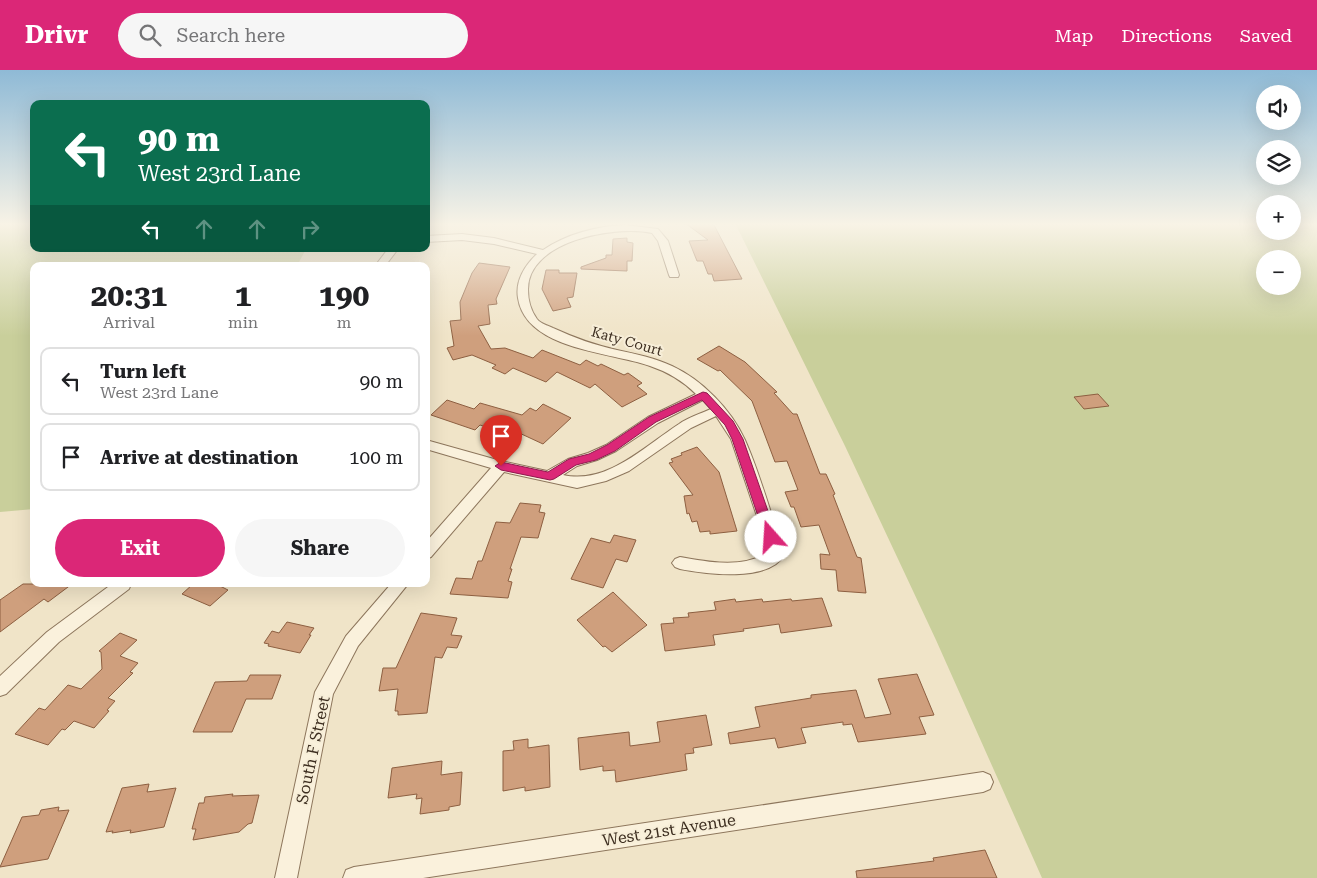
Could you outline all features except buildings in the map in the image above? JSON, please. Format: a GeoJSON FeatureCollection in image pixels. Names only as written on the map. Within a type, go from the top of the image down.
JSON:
{"type":"FeatureCollection","features":[{"type":"Feature","properties":{"kind":"street","name":"Katy Court"},"geometry":{"type":"LineString","coordinates":[[536,261],[525,276],[522,293],[526,308],[535,323],[572,342],[632,355],[667,368],[687,380],[719,410],[738,439],[777,554],[768,561],[755,566],[706,568],[680,563]]}},
{"type":"Feature","properties":{"kind":"street"},"geometry":{"type":"LineString","coordinates":[[669,261],[674,275]]}},
{"type":"Feature","properties":{"kind":"street"},"geometry":{"type":"LineString","coordinates":[[550,476],[573,462],[592,457],[611,448],[653,420],[703,395]]}},
{"type":"Feature","properties":{"kind":"street"},"geometry":{"type":"LineString","coordinates":[[430,445],[501,466],[577,483],[606,476],[637,460],[686,425],[719,410]]}},
{"type":"Feature","properties":{"kind":"street"},"geometry":{"type":"LineString","coordinates":[[430,548],[501,466]]}},
{"type":"Feature","properties":{"kind":"street"},"geometry":{"type":"LineString","coordinates":[[0,688],[53,637],[119,587]]}},
{"type":"Feature","properties":{"kind":"street","name":"South F Street"},"geometry":{"type":"LineString","coordinates":[[286,878],[324,692],[352,640],[397,587]]}},
{"type":"Feature","properties":{"kind":"street","name":"West 21st Avenue"},"geometry":{"type":"LineString","coordinates":[[354,878],[983,782]]}},
{"type":"Feature","properties":{"kind":"green space"},"geometry":{"type":"Polygon","coordinates":[[[0,261],[300,261],[30,262],[30,509],[0,512],[0,261]]]}},
{"type":"Feature","properties":{"kind":"green space"},"geometry":{"type":"Polygon","coordinates":[[[754,261],[1256,261],[1256,295],[1301,295],[1301,261],[1317,261],[1317,878],[1042,878],[936,640],[845,446],[754,261]]]}},
{"type":"Feature","properties":{"kind":"route"},"geometry":{"type":"LineString","coordinates":[[501,466],[550,476],[573,462],[592,457],[611,448],[675,407],[703,395],[719,410],[738,439],[771,537]]}}]}
